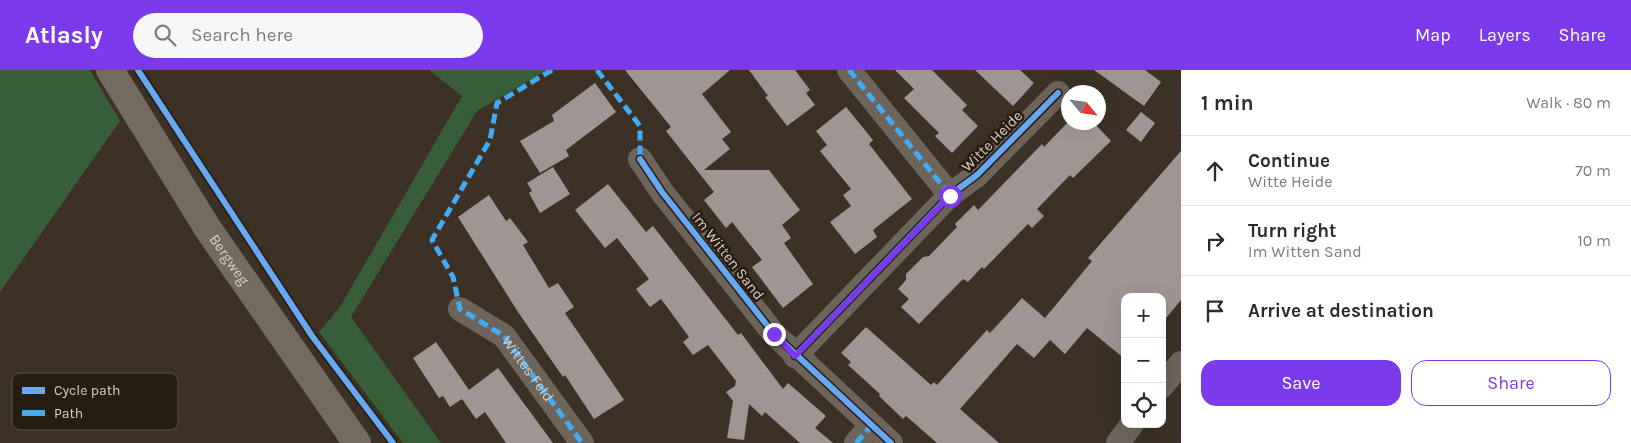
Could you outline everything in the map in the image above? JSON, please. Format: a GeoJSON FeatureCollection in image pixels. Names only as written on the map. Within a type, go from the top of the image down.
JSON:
{"type":"FeatureCollection","features":[{"type":"Feature","properties":{"kind":"main road","name":"Bergweg"},"geometry":{"type":"LineString","coordinates":[[110,70],[208,229],[357,443]]}},
{"type":"Feature","properties":{"kind":"street"},"geometry":{"type":"LineString","coordinates":[[850,70],[950,196]]}},
{"type":"Feature","properties":{"kind":"street","name":"Witte Heide"},"geometry":{"type":"LineString","coordinates":[[795,356],[950,196],[977,175],[1058,93]]}},
{"type":"Feature","properties":{"kind":"street","name":"Im Witten Sand"},"geometry":{"type":"LineString","coordinates":[[640,159],[662,192],[774,334],[864,434],[891,443]]}},
{"type":"Feature","properties":{"kind":"street","name":"Wittes Feld"},"geometry":{"type":"LineString","coordinates":[[460,309],[504,336],[582,443]]}},
{"type":"Feature","properties":{"kind":"street"},"geometry":{"type":"LineString","coordinates":[[1164,383],[1181,363]]}},
{"type":"Feature","properties":{"kind":"street"},"geometry":{"type":"LineString","coordinates":[[1118,443],[1129,428]]}},
{"type":"Feature","properties":{"kind":"green space"},"geometry":{"type":"Polygon","coordinates":[[[0,70],[90,70],[120,121],[0,292],[0,70]]]}},
{"type":"Feature","properties":{"kind":"green space"},"geometry":{"type":"Polygon","coordinates":[[[429,70],[547,70],[477,111],[351,317],[441,443],[403,443],[319,332],[340,307],[462,96],[429,70]]]}},
{"type":"Feature","properties":{"kind":"building"},"geometry":{"type":"Polygon","coordinates":[[[625,70],[730,70],[702,94],[731,132],[722,139],[730,149],[704,170],[769,170],[800,210],[782,225],[791,238],[784,243],[813,284],[783,308],[752,267],[762,260],[732,222],[726,228],[704,200],[714,192],[666,131],[671,127],[625,70]]]}},
{"type":"Feature","properties":{"kind":"building"},"geometry":{"type":"Polygon","coordinates":[[[749,70],[795,70],[810,90],[806,93],[815,105],[787,126],[765,97],[768,96],[749,70]]]}},
{"type":"Feature","properties":{"kind":"building"},"geometry":{"type":"Polygon","coordinates":[[[895,70],[932,70],[967,105],[962,110],[978,126],[952,153],[935,136],[939,133],[904,98],[914,89],[895,70]]]}},
{"type":"Feature","properties":{"kind":"building"},"geometry":{"type":"Polygon","coordinates":[[[975,70],[1020,70],[1034,83],[1013,106],[975,70]]]}},
{"type":"Feature","properties":{"kind":"building"},"geometry":{"type":"Polygon","coordinates":[[[1094,70],[1145,70],[1161,82],[1144,106],[1094,70]]]}},
{"type":"Feature","properties":{"kind":"building"},"geometry":{"type":"Polygon","coordinates":[[[595,83],[616,112],[566,150],[569,156],[540,173],[520,141],[554,121],[552,115],[595,83]]]}},
{"type":"Feature","properties":{"kind":"building"},"geometry":{"type":"Polygon","coordinates":[[[846,107],[873,140],[869,144],[912,199],[873,230],[877,237],[855,254],[830,222],[851,206],[843,195],[851,189],[820,151],[827,145],[816,131],[846,107]]]}},
{"type":"Feature","properties":{"kind":"building"},"geometry":{"type":"Polygon","coordinates":[[[1141,112],[1155,123],[1141,142],[1126,130],[1141,112]]]}},
{"type":"Feature","properties":{"kind":"building"},"geometry":{"type":"Polygon","coordinates":[[[1061,129],[1101,130],[1111,141],[1073,178],[1070,175],[1037,209],[1044,216],[1032,228],[1028,224],[984,269],[982,267],[968,282],[963,279],[919,324],[901,307],[909,299],[898,289],[906,280],[906,274],[923,257],[929,256],[957,227],[955,224],[974,205],[978,210],[1042,144],[1044,147],[1061,129]]]}},
{"type":"Feature","properties":{"kind":"building"},"geometry":{"type":"Polygon","coordinates":[[[1181,151],[1181,300],[1166,318],[1166,293],[1121,293],[1121,356],[1087,328],[1065,354],[1050,340],[1034,358],[1017,344],[960,409],[999,443],[937,443],[906,416],[903,419],[879,396],[880,394],[848,365],[851,362],[841,353],[866,327],[931,385],[934,382],[937,385],[987,330],[990,333],[1022,298],[1045,318],[1092,261],[1088,258],[1181,151]]]}},
{"type":"Feature","properties":{"kind":"building"},"geometry":{"type":"Polygon","coordinates":[[[553,167],[570,194],[540,213],[529,193],[532,191],[527,183],[553,167]]]}},
{"type":"Feature","properties":{"kind":"building"},"geometry":{"type":"Polygon","coordinates":[[[608,184],[646,232],[653,226],[738,335],[741,333],[783,389],[788,383],[826,416],[815,428],[833,443],[800,443],[765,412],[762,416],[749,404],[744,440],[727,438],[733,401],[726,392],[735,386],[736,381],[708,345],[693,355],[683,342],[689,337],[661,299],[650,307],[636,289],[649,279],[617,238],[605,248],[575,210],[608,184]]]}},
{"type":"Feature","properties":{"kind":"building"},"geometry":{"type":"Polygon","coordinates":[[[489,195],[506,221],[510,218],[528,242],[523,245],[549,288],[558,283],[574,307],[565,313],[624,400],[594,419],[565,375],[563,377],[518,312],[458,217],[489,195]]]}},
{"type":"Feature","properties":{"kind":"building"},"geometry":{"type":"Polygon","coordinates":[[[436,342],[469,390],[498,368],[553,443],[506,443],[485,412],[476,419],[462,399],[450,407],[443,396],[439,398],[413,358],[436,342]]]}},
{"type":"Feature","properties":{"kind":"marked path"},"geometry":{"type":"LineString","coordinates":[[552,70],[497,103],[490,140],[432,240],[453,277],[460,309],[504,336],[582,443]]}},
{"type":"Feature","properties":{"kind":"marked path"},"geometry":{"type":"LineString","coordinates":[[597,70],[640,126],[640,159]]}},
{"type":"Feature","properties":{"kind":"marked path"},"geometry":{"type":"LineString","coordinates":[[849,70],[950,195]]}},
{"type":"Feature","properties":{"kind":"marked path"},"geometry":{"type":"LineString","coordinates":[[856,443],[871,426]]}},
{"type":"Feature","properties":{"kind":"cycle path"},"geometry":{"type":"LineString","coordinates":[[138,70],[312,336],[393,443]]}},
{"type":"Feature","properties":{"kind":"cycle path"},"geometry":{"type":"LineString","coordinates":[[795,356],[950,195],[977,175],[1058,93]]}},
{"type":"Feature","properties":{"kind":"cycle path"},"geometry":{"type":"LineString","coordinates":[[640,159],[662,192],[774,334],[891,443]]}},
{"type":"Feature","properties":{"kind":"route"},"geometry":{"type":"LineString","coordinates":[[774,334],[795,356],[950,196]]}}]}
